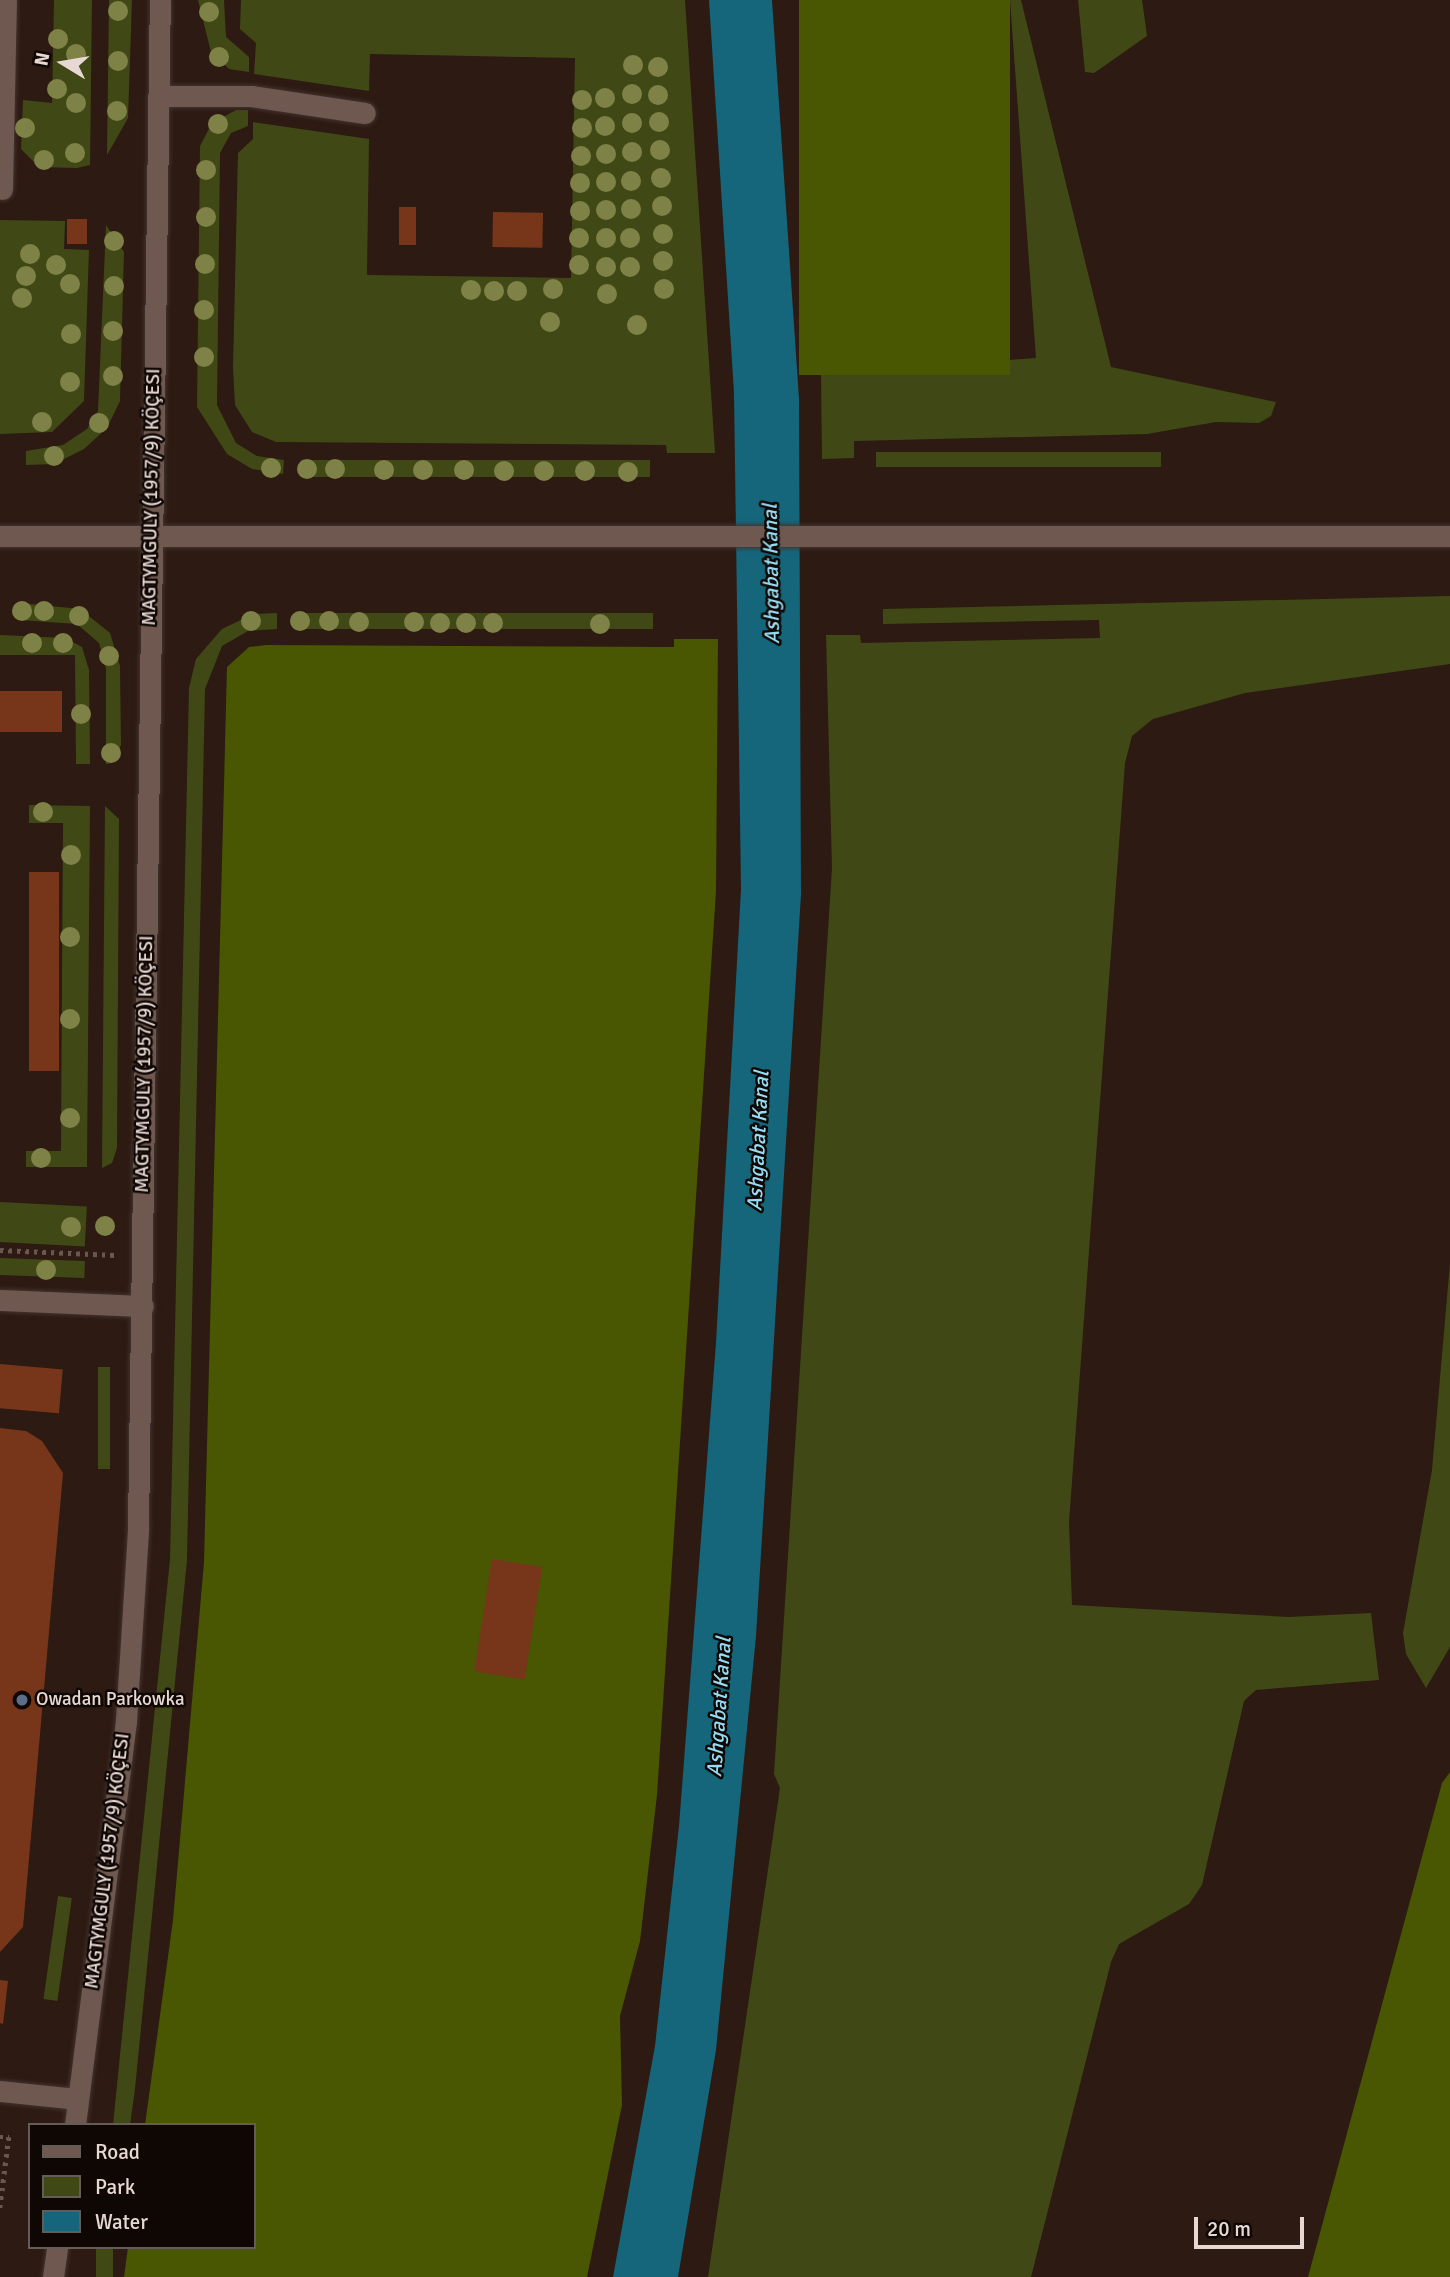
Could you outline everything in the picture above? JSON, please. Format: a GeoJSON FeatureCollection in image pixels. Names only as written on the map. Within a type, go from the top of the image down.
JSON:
{"type":"FeatureCollection","features":[{"type":"Feature","properties":{"kind":"street"},"geometry":{"type":"LineString","coordinates":[[2,189],[6,0]]}},
{"type":"Feature","properties":{"kind":"street","name":"MAGTYMGULY (1957/9) KÖÇESI"},"geometry":{"type":"LineString","coordinates":[[75,2123],[126,1721],[143,1306],[160,0]]}},
{"type":"Feature","properties":{"kind":"street"},"geometry":{"type":"LineString","coordinates":[[158,96],[251,96],[365,113]]}},
{"type":"Feature","properties":{"kind":"street"},"geometry":{"type":"LineString","coordinates":[[0,536],[702,540],[1450,536]]}},
{"type":"Feature","properties":{"kind":"street"},"geometry":{"type":"LineString","coordinates":[[0,1300],[143,1306]]}},
{"type":"Feature","properties":{"kind":"street"},"geometry":{"type":"LineString","coordinates":[[0,2091],[78,2099]]}},
{"type":"Feature","properties":{"kind":"street"},"geometry":{"type":"LineString","coordinates":[[53,2277],[57,2249]]}},
{"type":"Feature","properties":{"kind":"path"},"geometry":{"type":"LineString","coordinates":[[0,1250],[113,1255]]}},
{"type":"Feature","properties":{"kind":"path"},"geometry":{"type":"LineString","coordinates":[[0,2137],[9,2137],[0,2208]]}},
{"type":"Feature","properties":{"kind":"green space"},"geometry":{"type":"Polygon","coordinates":[[[54,0],[92,0],[90,165],[77,168],[39,167],[21,149],[23,100],[52,103],[54,0]]]}},
{"type":"Feature","properties":{"kind":"green space"},"geometry":{"type":"Polygon","coordinates":[[[109,0],[132,0],[128,118],[107,155],[109,0]]]}},
{"type":"Feature","properties":{"kind":"green space"},"geometry":{"type":"Polygon","coordinates":[[[198,0],[224,0],[226,37],[249,57],[249,72],[229,69],[211,52],[198,0]]]}},
{"type":"Feature","properties":{"kind":"green space"},"geometry":{"type":"Polygon","coordinates":[[[241,0],[685,0],[715,453],[667,453],[666,445],[276,442],[252,432],[235,405],[233,368],[238,153],[253,139],[253,122],[369,139],[367,275],[571,278],[575,58],[370,54],[369,91],[254,74],[256,43],[240,29],[241,0]]]}},
{"type":"Feature","properties":{"kind":"green space"},"geometry":{"type":"Polygon","coordinates":[[[799,0],[1010,0],[1010,375],[799,375],[799,0]]]}},
{"type":"Feature","properties":{"kind":"green space"},"geometry":{"type":"Polygon","coordinates":[[[1010,0],[1021,0],[1111,367],[1276,402],[1271,416],[1259,423],[1216,422],[1147,434],[854,441],[854,458],[822,459],[821,374],[1036,358],[1010,0]]]}},
{"type":"Feature","properties":{"kind":"green space"},"geometry":{"type":"Polygon","coordinates":[[[1078,0],[1142,0],[1147,36],[1094,73],[1085,72],[1078,0]]]}},
{"type":"Feature","properties":{"kind":"green space"},"geometry":{"type":"Polygon","coordinates":[[[236,110],[248,110],[248,126],[231,133],[220,153],[217,405],[236,443],[257,456],[284,460],[283,474],[252,469],[227,454],[197,407],[200,146],[212,123],[236,110]]]}},
{"type":"Feature","properties":{"kind":"green space"},"geometry":{"type":"Polygon","coordinates":[[[0,220],[65,221],[64,249],[89,250],[84,401],[52,432],[0,434],[0,220]]]}},
{"type":"Feature","properties":{"kind":"green space"},"geometry":{"type":"Polygon","coordinates":[[[106,225],[124,252],[120,401],[107,428],[84,449],[54,464],[26,465],[26,451],[63,445],[87,429],[98,411],[106,225]]]}},
{"type":"Feature","properties":{"kind":"green space"},"geometry":{"type":"Polygon","coordinates":[[[876,452],[1161,452],[1161,467],[876,467],[876,452]]]}},
{"type":"Feature","properties":{"kind":"green space"},"geometry":{"type":"Polygon","coordinates":[[[301,460],[650,460],[650,477],[301,477],[301,460]]]}},
{"type":"Feature","properties":{"kind":"green space"},"geometry":{"type":"Polygon","coordinates":[[[1450,596],[1450,664],[1245,693],[1153,719],[1132,736],[1125,763],[1069,1522],[1072,1605],[1289,1617],[1371,1613],[1379,1680],[1256,1690],[1244,1701],[1202,1885],[1189,1904],[1119,1944],[1111,1962],[1031,2277],[708,2277],[780,1788],[774,1774],[832,868],[826,635],[860,635],[861,643],[1100,638],[1099,620],[883,624],[883,609],[1450,596]]]}},
{"type":"Feature","properties":{"kind":"green space"},"geometry":{"type":"Polygon","coordinates":[[[20,603],[80,609],[110,633],[120,666],[121,745],[112,763],[106,764],[106,669],[99,643],[77,624],[20,620],[20,603]]]}},
{"type":"Feature","properties":{"kind":"green space"},"geometry":{"type":"Polygon","coordinates":[[[277,613],[277,629],[248,631],[222,646],[205,689],[187,1560],[135,2089],[130,2123],[113,2123],[170,1559],[189,688],[196,659],[222,629],[253,614],[277,613]]]}},
{"type":"Feature","properties":{"kind":"green space"},"geometry":{"type":"Polygon","coordinates":[[[294,613],[653,613],[653,629],[294,629],[294,613]]]}},
{"type":"Feature","properties":{"kind":"green space"},"geometry":{"type":"Polygon","coordinates":[[[0,635],[65,638],[82,647],[89,670],[90,764],[76,764],[75,655],[0,655],[0,635]]]}},
{"type":"Feature","properties":{"kind":"green space"},"geometry":{"type":"Polygon","coordinates":[[[674,639],[718,639],[716,891],[657,1795],[640,1941],[620,2016],[622,2105],[587,2277],[124,2277],[128,2249],[256,2249],[256,2123],[145,2123],[173,1920],[204,1562],[227,667],[249,647],[266,645],[674,647],[674,639]]]}},
{"type":"Feature","properties":{"kind":"green space"},"geometry":{"type":"Polygon","coordinates":[[[29,805],[90,806],[87,1167],[26,1167],[26,1151],[61,1151],[63,823],[29,823],[29,805]]]}},
{"type":"Feature","properties":{"kind":"green space"},"geometry":{"type":"Polygon","coordinates":[[[105,806],[119,819],[117,1148],[112,1163],[102,1168],[105,806]]]}},
{"type":"Feature","properties":{"kind":"green space"},"geometry":{"type":"Polygon","coordinates":[[[0,1202],[87,1207],[85,1246],[0,1242],[0,1202]]]}},
{"type":"Feature","properties":{"kind":"green space"},"geometry":{"type":"Polygon","coordinates":[[[0,1258],[85,1261],[84,1278],[0,1275],[0,1258]]]}},
{"type":"Feature","properties":{"kind":"green space"},"geometry":{"type":"Polygon","coordinates":[[[1450,1263],[1450,1647],[1426,1688],[1406,1654],[1403,1633],[1432,1470],[1450,1263]]]}},
{"type":"Feature","properties":{"kind":"green space"},"geometry":{"type":"Polygon","coordinates":[[[98,1367],[110,1367],[110,1469],[98,1469],[98,1367]]]}},
{"type":"Feature","properties":{"kind":"green space"},"geometry":{"type":"Polygon","coordinates":[[[1450,1772],[1450,2277],[1308,2277],[1442,1783],[1450,1772]]]}},
{"type":"Feature","properties":{"kind":"green space"},"geometry":{"type":"Polygon","coordinates":[[[58,1896],[72,1898],[57,2001],[44,1999],[58,1896]]]}},
{"type":"Feature","properties":{"kind":"green space"},"geometry":{"type":"Polygon","coordinates":[[[96,2249],[113,2249],[113,2277],[96,2277],[96,2249]]]}},
{"type":"Feature","properties":{"kind":"water","name":"Ashgabat Kanal"},"geometry":{"type":"Polygon","coordinates":[[[709,0],[772,0],[799,399],[801,894],[756,1636],[716,2050],[678,2277],[613,2277],[655,2046],[679,1826],[716,1343],[741,889],[734,393],[709,0]]]}},
{"type":"Feature","properties":{"kind":"building"},"geometry":{"type":"Polygon","coordinates":[[[399,207],[416,207],[416,245],[399,245],[399,207]]]}},
{"type":"Feature","properties":{"kind":"building"},"geometry":{"type":"Polygon","coordinates":[[[493,212],[543,213],[542,248],[492,247],[493,212]]]}},
{"type":"Feature","properties":{"kind":"building"},"geometry":{"type":"Polygon","coordinates":[[[67,219],[87,219],[87,244],[67,244],[67,219]]]}},
{"type":"Feature","properties":{"kind":"building"},"geometry":{"type":"Polygon","coordinates":[[[0,691],[62,691],[62,732],[0,732],[0,691]]]}},
{"type":"Feature","properties":{"kind":"building"},"geometry":{"type":"Polygon","coordinates":[[[29,872],[59,872],[59,1071],[29,1071],[29,872]]]}},
{"type":"Feature","properties":{"kind":"building"},"geometry":{"type":"Polygon","coordinates":[[[0,1364],[63,1369],[59,1413],[0,1408],[0,1364]]]}},
{"type":"Feature","properties":{"kind":"building","name":"Owadan Parkowka"},"geometry":{"type":"Polygon","coordinates":[[[0,1428],[26,1431],[42,1441],[63,1473],[23,1927],[0,1952],[0,1428]]]}},
{"type":"Feature","properties":{"kind":"building"},"geometry":{"type":"Polygon","coordinates":[[[492,1559],[542,1567],[525,1680],[474,1672],[492,1559]]]}},
{"type":"Feature","properties":{"kind":"building"},"geometry":{"type":"Polygon","coordinates":[[[0,1980],[8,1981],[3,2024],[0,2023],[0,1980]]]}},
{"type":"Feature","properties":{"kind":"place","name":"Owadan Parkowka"},"geometry":{"type":"Point","coordinates":[22,1700]}}]}
